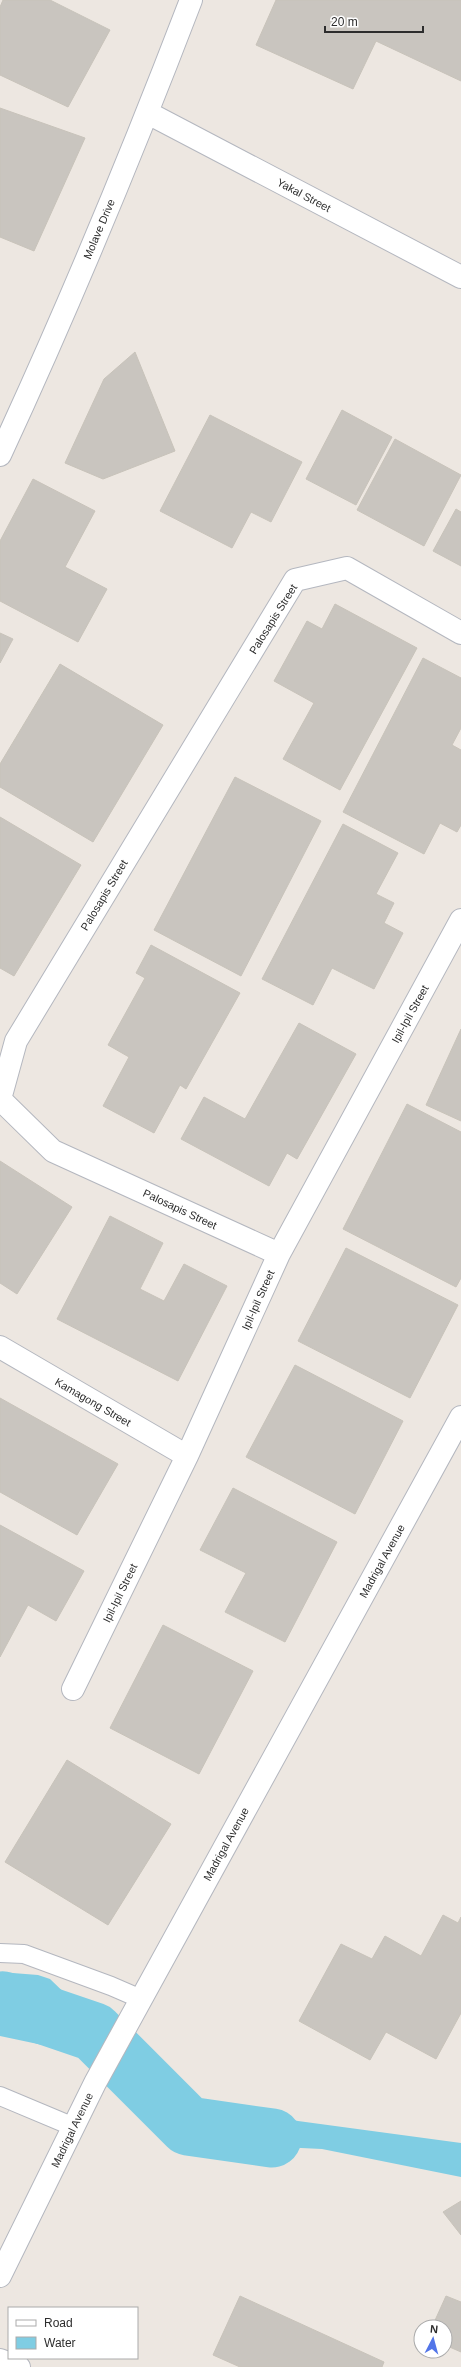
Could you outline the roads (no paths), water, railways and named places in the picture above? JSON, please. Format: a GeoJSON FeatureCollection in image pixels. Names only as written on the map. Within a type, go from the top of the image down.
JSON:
{"type":"FeatureCollection","features":[{"type":"Feature","properties":{"kind":"street","name":"Molave Drive"},"geometry":{"type":"LineString","coordinates":[[0,455],[44,361],[148,113],[191,0]]}},
{"type":"Feature","properties":{"kind":"street","name":"Yakal Street"},"geometry":{"type":"LineString","coordinates":[[148,113],[461,277]]}},
{"type":"Feature","properties":{"kind":"street","name":"Palosapis Street"},"geometry":{"type":"LineString","coordinates":[[278,1254],[54,1151],[0,1099],[16,1041],[295,580],[347,568],[461,633]]}},
{"type":"Feature","properties":{"kind":"street","name":"Ipil-Ipil Street"},"geometry":{"type":"LineString","coordinates":[[73,1689],[187,1456],[278,1254],[461,920]]}},
{"type":"Feature","properties":{"kind":"street","name":"Kamagong Street"},"geometry":{"type":"LineString","coordinates":[[0,1347],[187,1456]]}},
{"type":"Feature","properties":{"kind":"street","name":"Madrigal Avenue"},"geometry":{"type":"LineString","coordinates":[[0,2276],[95,2083],[461,1417]]}},
{"type":"Feature","properties":{"kind":"street"},"geometry":{"type":"LineString","coordinates":[[0,2360],[19,2367]]}},
{"type":"Feature","properties":{"kind":"lane"},"geometry":{"type":"LineString","coordinates":[[0,1939],[24,1954],[111,1986],[136,2008]]}},
{"type":"Feature","properties":{"kind":"lane"},"geometry":{"type":"LineString","coordinates":[[0,1954],[24,1954]]}},
{"type":"Feature","properties":{"kind":"lane"},"geometry":{"type":"LineString","coordinates":[[0,2096],[74,2127]]}},
{"type":"Feature","properties":{"kind":"water"},"geometry":{"type":"Polygon","coordinates":[[[0,1972],[38,1975],[50,1979],[77,2005],[52,2047],[0,2036],[0,1972]]]}},
{"type":"Feature","properties":{"kind":"water"},"geometry":{"type":"Polygon","coordinates":[[[146,2058],[189,2097],[298,2121],[461,2143],[461,2177],[322,2149],[218,2144],[122,2081],[146,2058]]]}},
{"type":"Feature","properties":{"kind":"waterway"},"geometry":{"type":"LineString","coordinates":[[0,2003],[3,2001],[94,2032],[188,2126],[272,2138]]}}]}
